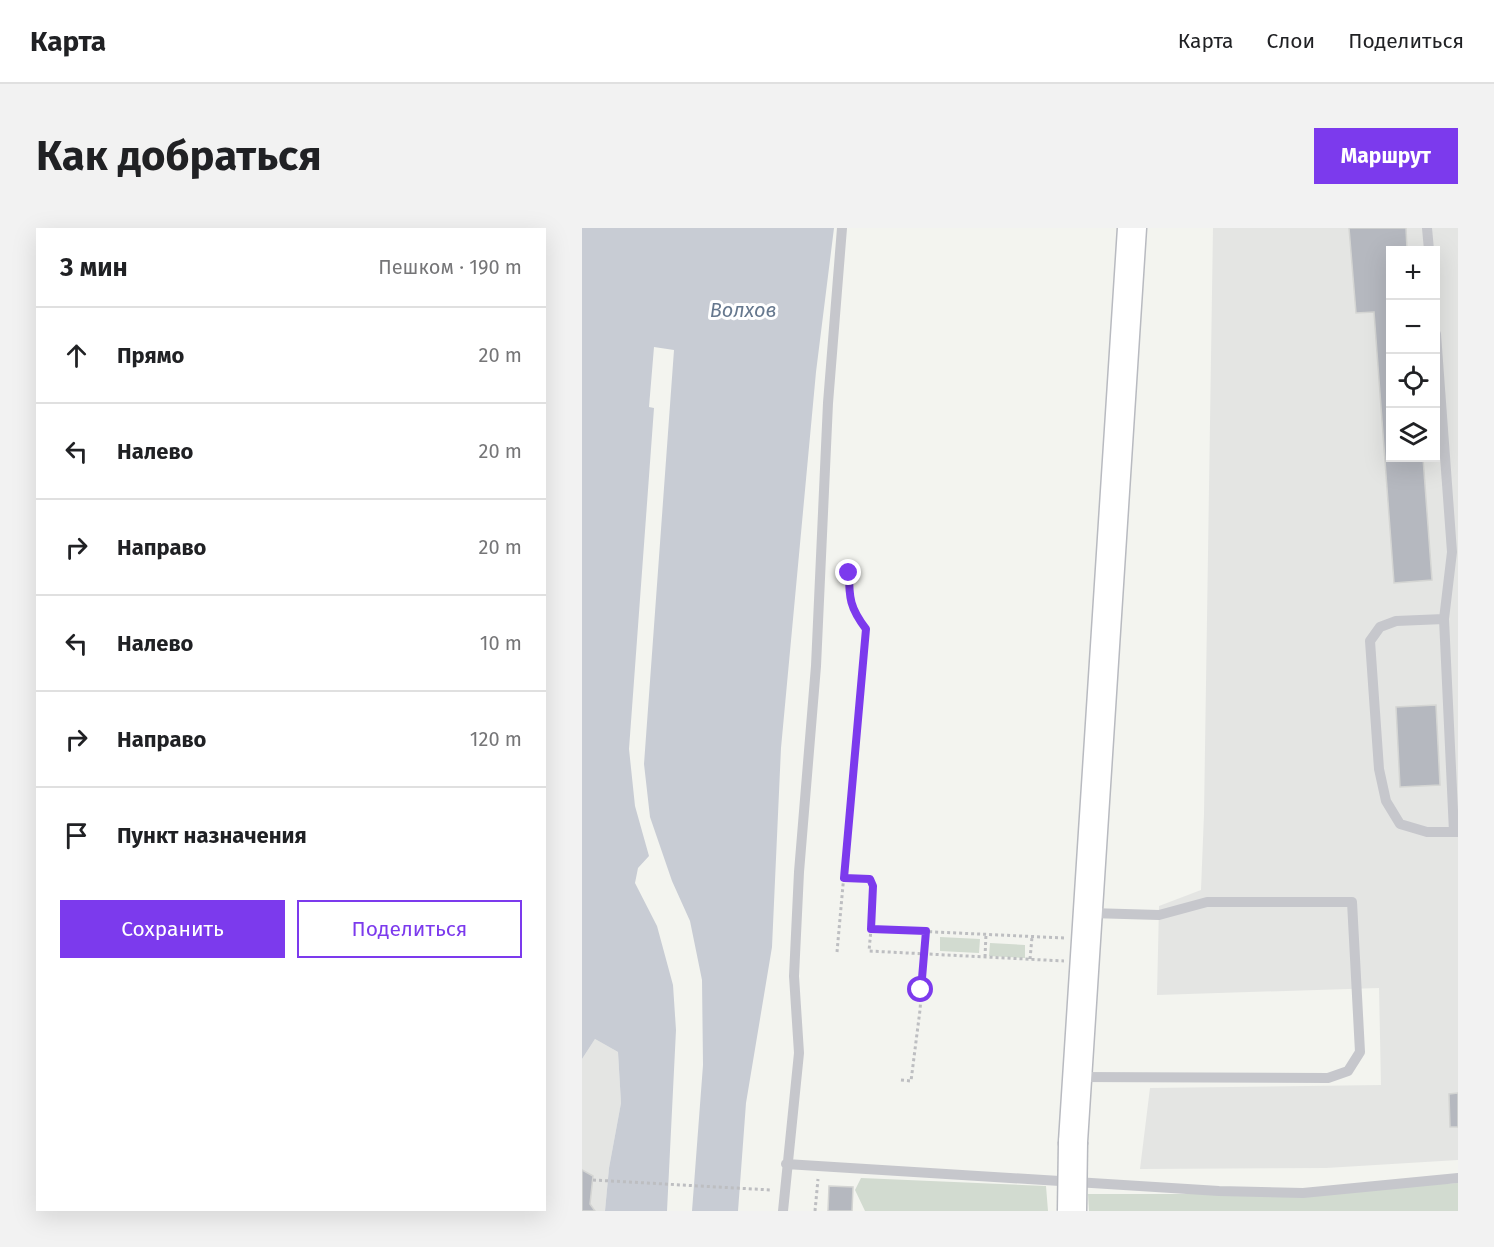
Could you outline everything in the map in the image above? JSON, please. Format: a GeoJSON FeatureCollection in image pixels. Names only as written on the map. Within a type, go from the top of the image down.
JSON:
{"type":"FeatureCollection","features":[{"type":"Feature","properties":{"kind":"street"},"geometry":{"type":"LineString","coordinates":[[1072,1211],[1073,1142],[1132,228]]}},
{"type":"Feature","properties":{"kind":"lane"},"geometry":{"type":"LineString","coordinates":[[783,1211],[799,1053],[794,976],[799,872],[816,666],[828,403],[842,228]]}},
{"type":"Feature","properties":{"kind":"lane"},"geometry":{"type":"LineString","coordinates":[[1427,228],[1429,246]]}},
{"type":"Feature","properties":{"kind":"lane"},"geometry":{"type":"LineString","coordinates":[[1437,354],[1452,552],[1444,619],[1456,832],[1427,832],[1400,824],[1386,801],[1379,769],[1370,641],[1380,627],[1396,621],[1444,619]]}},
{"type":"Feature","properties":{"kind":"lane"},"geometry":{"type":"LineString","coordinates":[[1078,1077],[1328,1078],[1348,1071],[1360,1052],[1352,902],[1207,902],[1159,915],[1088,912]]}},
{"type":"Feature","properties":{"kind":"lane"},"geometry":{"type":"LineString","coordinates":[[786,1164],[1219,1191],[1303,1193],[1458,1178]]}},
{"type":"Feature","properties":{"kind":"path"},"geometry":{"type":"LineString","coordinates":[[837,952],[866,629],[855,615],[849,597],[849,573]]}},
{"type":"Feature","properties":{"kind":"path"},"geometry":{"type":"LineString","coordinates":[[844,878],[870,879],[873,886],[869,951],[1064,961]]}},
{"type":"Feature","properties":{"kind":"path"},"geometry":{"type":"LineString","coordinates":[[871,929],[1065,938]]}},
{"type":"Feature","properties":{"kind":"path"},"geometry":{"type":"LineString","coordinates":[[901,1080],[911,1081],[926,931]]}},
{"type":"Feature","properties":{"kind":"path"},"geometry":{"type":"LineString","coordinates":[[985,957],[986,934]]}},
{"type":"Feature","properties":{"kind":"path"},"geometry":{"type":"LineString","coordinates":[[1030,959],[1032,937]]}},
{"type":"Feature","properties":{"kind":"path"},"geometry":{"type":"LineString","coordinates":[[815,1211],[819,1166]]}},
{"type":"Feature","properties":{"kind":"path"},"geometry":{"type":"LineString","coordinates":[[593,1179],[785,1191]]}},
{"type":"Feature","properties":{"kind":"shaded area"},"geometry":{"type":"Polygon","coordinates":[[[1213,228],[1458,228],[1458,1160],[1326,1168],[1140,1169],[1150,1088],[1381,1085],[1379,988],[1157,995],[1159,906],[1201,890],[1213,228]]]}},
{"type":"Feature","properties":{"kind":"shaded area"},"geometry":{"type":"Polygon","coordinates":[[[940,937],[980,939],[979,953],[940,951],[940,937]]]}},
{"type":"Feature","properties":{"kind":"shaded area"},"geometry":{"type":"Polygon","coordinates":[[[990,943],[1025,945],[1025,958],[989,956],[990,943]]]}},
{"type":"Feature","properties":{"kind":"shaded area"},"geometry":{"type":"Polygon","coordinates":[[[595,1039],[618,1052],[621,1103],[609,1168],[605,1211],[582,1211],[582,1059],[595,1039]]]}},
{"type":"Feature","properties":{"kind":"shaded area"},"geometry":{"type":"Polygon","coordinates":[[[861,1178],[1046,1186],[1048,1211],[865,1211],[855,1190],[861,1178]]]}},
{"type":"Feature","properties":{"kind":"shaded area"},"geometry":{"type":"Polygon","coordinates":[[[1458,1183],[1458,1211],[1089,1211],[1088,1194],[1266,1194],[1458,1183]]]}},
{"type":"Feature","properties":{"kind":"water","name":"Волхов"},"geometry":{"type":"Polygon","coordinates":[[[582,228],[834,228],[816,372],[781,748],[772,947],[746,1103],[738,1211],[692,1211],[703,1065],[702,980],[690,921],[672,881],[650,817],[644,764],[674,350],[654,347],[649,407],[654,408],[629,749],[635,806],[649,856],[638,868],[635,883],[657,926],[673,985],[676,1030],[667,1211],[605,1211],[609,1168],[621,1103],[618,1052],[595,1039],[582,1059],[582,228]]]}},
{"type":"Feature","properties":{"kind":"building"},"geometry":{"type":"Polygon","coordinates":[[[1349,228],[1406,228],[1407,246],[1386,246],[1386,462],[1423,462],[1432,580],[1394,583],[1374,312],[1356,313],[1349,228]]]}},
{"type":"Feature","properties":{"kind":"building"},"geometry":{"type":"Polygon","coordinates":[[[1436,705],[1440,785],[1400,787],[1396,707],[1436,705]]]}},
{"type":"Feature","properties":{"kind":"building"},"geometry":{"type":"Polygon","coordinates":[[[1458,1093],[1458,1127],[1450,1127],[1449,1094],[1458,1093]]]}},
{"type":"Feature","properties":{"kind":"building"},"geometry":{"type":"Polygon","coordinates":[[[582,1170],[593,1176],[590,1204],[595,1211],[582,1211],[582,1170]]]}},
{"type":"Feature","properties":{"kind":"building"},"geometry":{"type":"Polygon","coordinates":[[[829,1186],[853,1187],[852,1211],[828,1211],[829,1186]]]}},
{"type":"Feature","properties":{"kind":"route"},"geometry":{"type":"LineString","coordinates":[[849,573],[849,597],[855,615],[866,629],[844,878],[870,879],[873,886],[871,929],[926,931],[921,990]]}}]}
